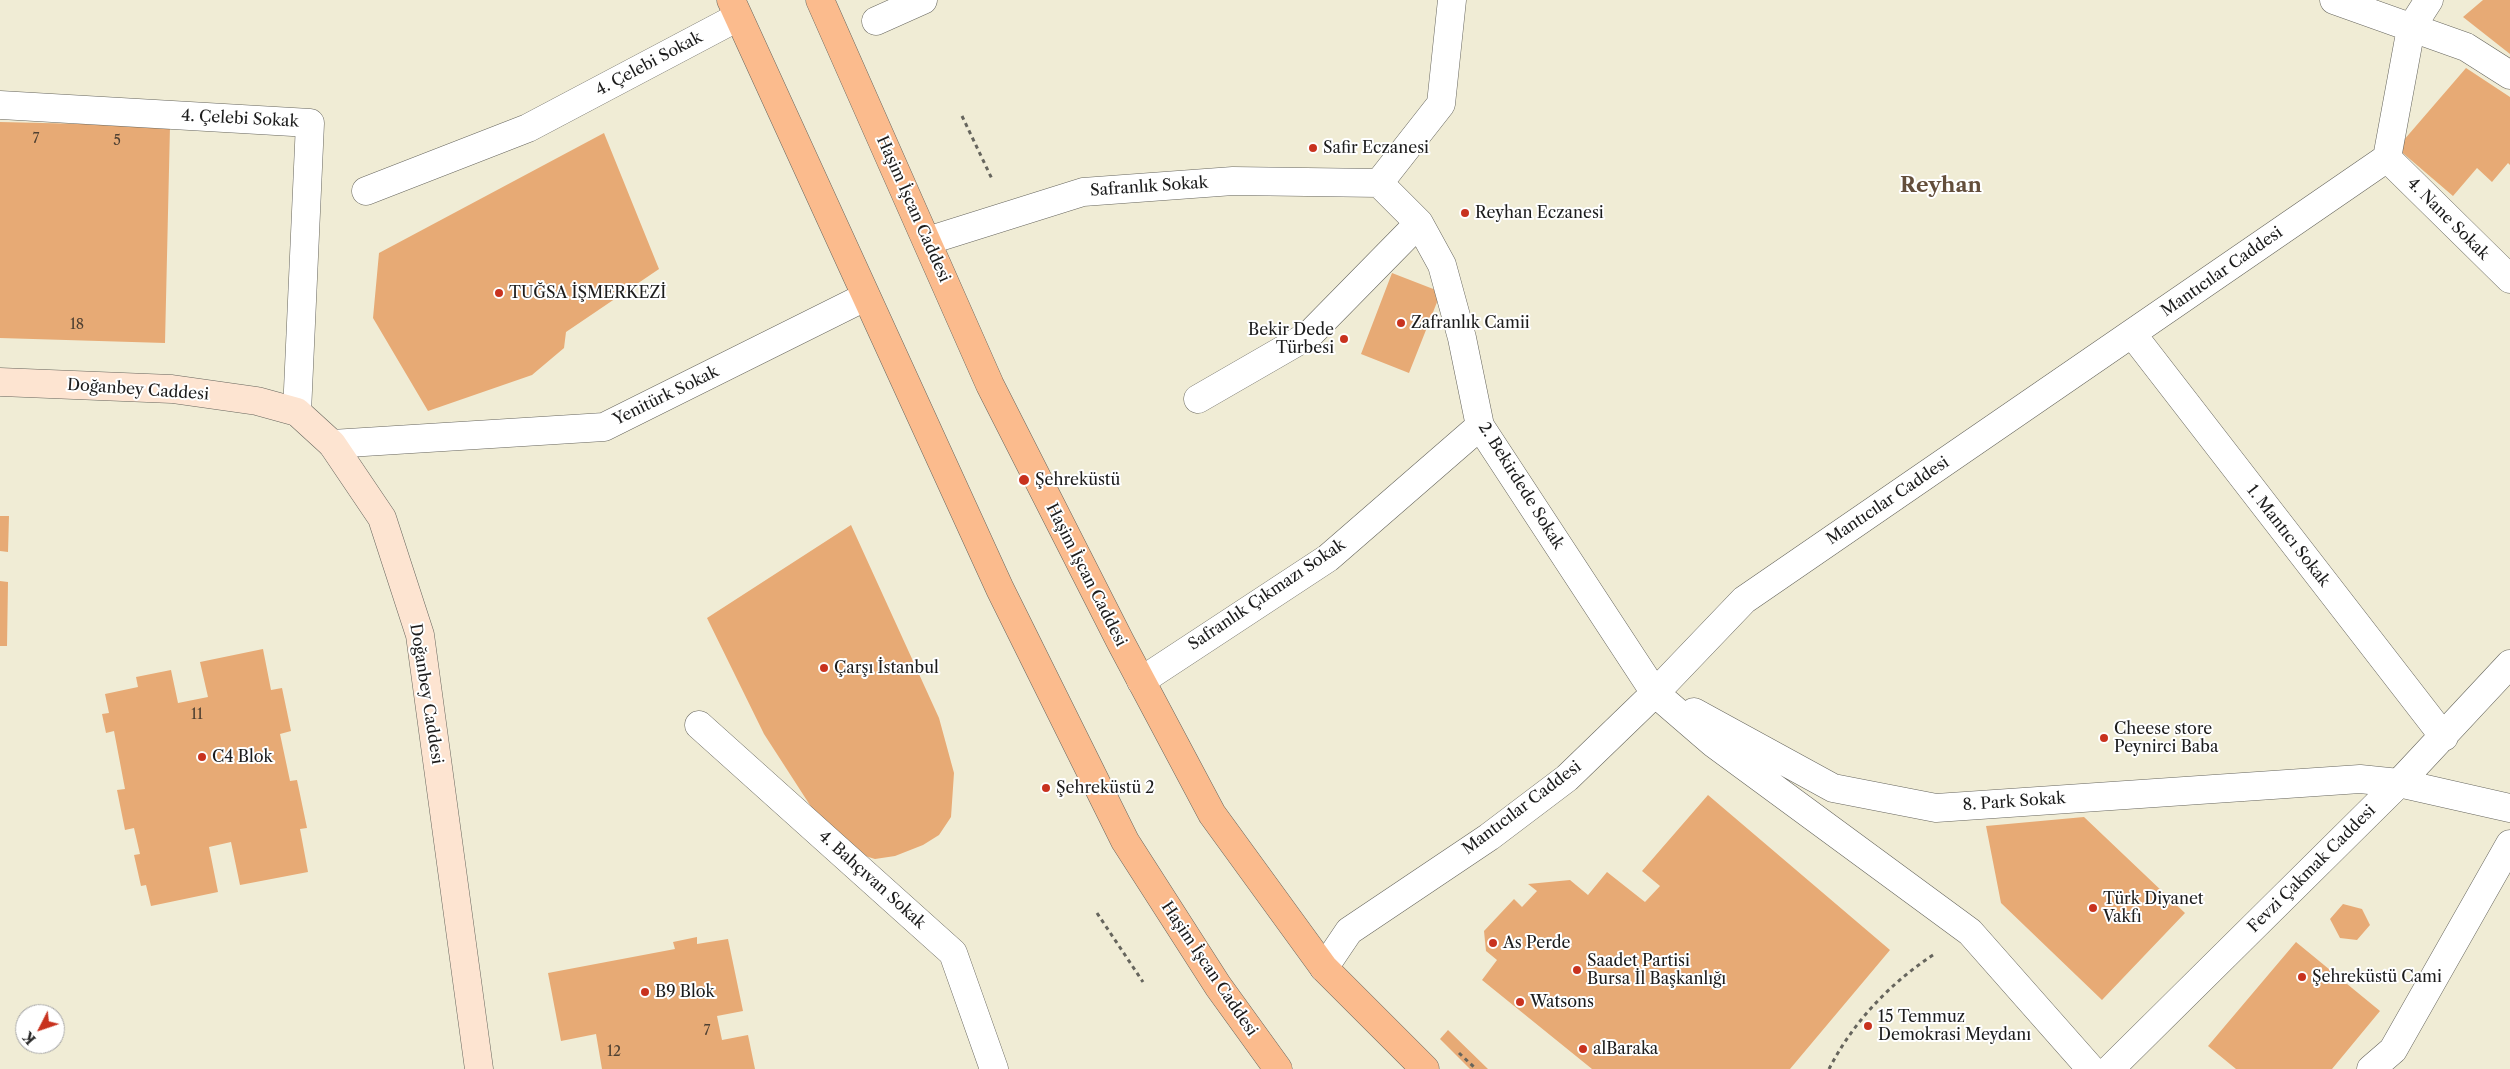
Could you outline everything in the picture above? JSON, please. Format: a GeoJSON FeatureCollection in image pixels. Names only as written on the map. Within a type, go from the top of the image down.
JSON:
{"type":"FeatureCollection","features":[{"type":"Feature","properties":{"kind":"main road","name":"Haşim İşcan Caddesi"},"geometry":{"type":"LineString","coordinates":[[820,0],[990,384],[1141,681],[1212,814],[1324,968],[1425,1069]]}},
{"type":"Feature","properties":{"kind":"main road","name":"Haşim İşcan Caddesi"},"geometry":{"type":"LineString","coordinates":[[735,8],[865,297],[1000,589],[1125,841],[1218,986],[1278,1069]]}},
{"type":"Feature","properties":{"kind":"street"},"geometry":{"type":"LineString","coordinates":[[876,21],[923,0]]}},
{"type":"Feature","properties":{"kind":"street"},"geometry":{"type":"LineString","coordinates":[[1379,183],[1441,104],[1452,0]]}},
{"type":"Feature","properties":{"kind":"street"},"geometry":{"type":"LineString","coordinates":[[2387,158],[2411,28],[2429,0]]}},
{"type":"Feature","properties":{"kind":"street"},"geometry":{"type":"LineString","coordinates":[[2348,3],[2466,47],[2510,75]]}},
{"type":"Feature","properties":{"kind":"street","name":"4. Çelebi Sokak"},"geometry":{"type":"LineString","coordinates":[[366,191],[528,128],[735,8]]}},
{"type":"Feature","properties":{"kind":"street","name":"4. Çelebi Sokak"},"geometry":{"type":"LineString","coordinates":[[0,105],[310,123],[296,412]]}},
{"type":"Feature","properties":{"kind":"street","name":"4. Nane Sokak"},"geometry":{"type":"LineString","coordinates":[[2387,158],[2510,279]]}},
{"type":"Feature","properties":{"kind":"street","name":"Mantıcılar Caddesi"},"geometry":{"type":"LineString","coordinates":[[1324,968],[1349,931],[1389,902],[1489,837],[1567,778],[1655,693],[1744,600],[2133,335],[2387,158]]}},
{"type":"Feature","properties":{"kind":"street","name":"Safranlık Sokak"},"geometry":{"type":"LineString","coordinates":[[928,241],[1083,192],[1233,181],[1379,183]]}},
{"type":"Feature","properties":{"kind":"street","name":"2. Bekirdede Sokak"},"geometry":{"type":"LineString","coordinates":[[1379,183],[1419,223],[1442,266],[1462,338],[1480,426],[1655,693],[1713,743],[1970,932]]}},
{"type":"Feature","properties":{"kind":"street"},"geometry":{"type":"LineString","coordinates":[[1198,399],[1309,335],[1419,223]]}},
{"type":"Feature","properties":{"kind":"street","name":"Yenitürk Sokak"},"geometry":{"type":"LineString","coordinates":[[332,444],[604,427],[865,297]]}},
{"type":"Feature","properties":{"kind":"street","name":"1. Mantıcı Sokak"},"geometry":{"type":"LineString","coordinates":[[2133,335],[2444,737]]}},
{"type":"Feature","properties":{"kind":"street","name":"Doğanbey Caddesi"},"geometry":{"type":"LineString","coordinates":[[0,382],[172,389],[257,401],[296,412],[332,444],[382,518],[420,635],[479,1069]]}},
{"type":"Feature","properties":{"kind":"street","name":"Safranlık Çıkmazı Sokak"},"geometry":{"type":"LineString","coordinates":[[1141,681],[1328,558],[1480,426]]}},
{"type":"Feature","properties":{"kind":"street","name":"Fevzi Çakmak Caddesi"},"geometry":{"type":"LineString","coordinates":[[2110,1069],[2399,783],[2444,737],[2510,664]]}},
{"type":"Feature","properties":{"kind":"street","name":"8. Park Sokak"},"geometry":{"type":"LineString","coordinates":[[1655,693],[1707,718],[1833,788],[1936,808],[2360,779],[2399,783],[2510,808]]}},
{"type":"Feature","properties":{"kind":"street","name":"4. Bahçıvan Sokak"},"geometry":{"type":"LineString","coordinates":[[700,724],[953,953],[994,1069]]}},
{"type":"Feature","properties":{"kind":"street"},"geometry":{"type":"LineString","coordinates":[[2371,1069],[2400,1059],[2510,844]]}},
{"type":"Feature","properties":{"kind":"street"},"geometry":{"type":"LineString","coordinates":[[1970,932],[2091,1069]]}},
{"type":"Feature","properties":{"kind":"path"},"geometry":{"type":"LineString","coordinates":[[962,116],[992,179]]}},
{"type":"Feature","properties":{"kind":"path"},"geometry":{"type":"LineString","coordinates":[[1097,913],[1142,982]]}},
{"type":"Feature","properties":{"kind":"path"},"geometry":{"type":"LineString","coordinates":[[1829,1069],[1842,1043],[1887,991],[1927,959],[1970,932]]}},
{"type":"Feature","properties":{"kind":"building"},"geometry":{"type":"Polygon","coordinates":[[[2483,0],[2510,0],[2510,54],[2463,17],[2483,0]]]}},
{"type":"Feature","properties":{"kind":"building"},"geometry":{"type":"Polygon","coordinates":[[[2466,68],[2510,97],[2510,165],[2508,163],[2492,182],[2477,168],[2453,196],[2397,148],[2466,68]]]}},
{"type":"Feature","properties":{"kind":"building"},"geometry":{"type":"Polygon","coordinates":[[[0,122],[170,126],[165,343],[0,338],[0,122]]]}},
{"type":"Feature","properties":{"kind":"building","name":"TUĞSA İŞMERKEZİ"},"geometry":{"type":"Polygon","coordinates":[[[604,133],[659,269],[566,332],[564,348],[532,375],[428,411],[373,318],[379,253],[604,133]]]}},
{"type":"Feature","properties":{"kind":"building","name":"Zafranlık Camii"},"geometry":{"type":"Polygon","coordinates":[[[1392,273],[1441,292],[1409,373],[1361,354],[1392,273]]]}},
{"type":"Feature","properties":{"kind":"building"},"geometry":{"type":"Polygon","coordinates":[[[0,516],[9,516],[8,552],[0,551],[0,516]]]}},
{"type":"Feature","properties":{"kind":"building","name":"Çarşı İstanbul"},"geometry":{"type":"Polygon","coordinates":[[[851,525],[939,718],[954,773],[951,817],[939,835],[923,845],[895,856],[875,859],[852,852],[828,833],[764,734],[707,618],[851,525]]]}},
{"type":"Feature","properties":{"kind":"building"},"geometry":{"type":"Polygon","coordinates":[[[0,581],[8,582],[7,646],[0,646],[0,581]]]}},
{"type":"Feature","properties":{"kind":"building","name":"C4 Blok"},"geometry":{"type":"Polygon","coordinates":[[[263,649],[271,690],[282,688],[291,731],[280,734],[290,781],[297,780],[307,828],[300,829],[308,872],[240,885],[231,842],[209,847],[218,892],[151,906],[146,885],[141,886],[134,855],[140,854],[134,828],[125,830],[117,790],[125,789],[114,731],[106,733],[102,714],[109,713],[105,694],[138,687],[136,677],[171,670],[178,703],[208,697],[200,662],[263,649]]]}},
{"type":"Feature","properties":{"kind":"building"},"geometry":{"type":"Polygon","coordinates":[[[1708,795],[1890,950],[1790,1069],[1592,1069],[1482,980],[1497,960],[1486,951],[1484,931],[1514,899],[1522,907],[1537,891],[1528,884],[1570,880],[1588,895],[1607,872],[1645,902],[1660,886],[1642,871],[1708,795]]]}},
{"type":"Feature","properties":{"kind":"building","name":"Türk Diyanet Vakfı"},"geometry":{"type":"Polygon","coordinates":[[[2084,817],[2185,913],[2102,1000],[2001,903],[1986,826],[2084,817]]]}},
{"type":"Feature","properties":{"kind":"building"},"geometry":{"type":"Polygon","coordinates":[[[2343,904],[2362,909],[2370,925],[2357,940],[2340,938],[2330,919],[2343,904]]]}},
{"type":"Feature","properties":{"kind":"building","name":"B9 Blok"},"geometry":{"type":"Polygon","coordinates":[[[697,937],[697,944],[728,939],[743,1011],[717,1016],[722,1040],[748,1035],[755,1069],[602,1069],[596,1034],[561,1041],[548,973],[675,949],[673,942],[697,937]]]}},
{"type":"Feature","properties":{"kind":"building","name":"Şehreküstü Cami"},"geometry":{"type":"Polygon","coordinates":[[[2296,942],[2380,1011],[2332,1069],[2236,1069],[2208,1046],[2296,942]]]}},
{"type":"Feature","properties":{"kind":"building"},"geometry":{"type":"Polygon","coordinates":[[[1448,1030],[1488,1069],[1470,1069],[1440,1039],[1448,1030]]]}},
{"type":"Feature","properties":{"kind":"place","name":"Safir Eczanesi"},"geometry":{"type":"Point","coordinates":[1313,148]}},
{"type":"Feature","properties":{"kind":"place","name":"Reyhan Eczanesi"},"geometry":{"type":"Point","coordinates":[1465,213]}},
{"type":"Feature","properties":{"kind":"place","name":"TUĞSA İŞMERKEZİ"},"geometry":{"type":"Point","coordinates":[499,293]}},
{"type":"Feature","properties":{"kind":"place","name":"Zafranlık Camii"},"geometry":{"type":"Point","coordinates":[1401,323]}},
{"type":"Feature","properties":{"kind":"place","name":"Bekir Dede Türbesi"},"geometry":{"type":"Point","coordinates":[1344,339]}},
{"type":"Feature","properties":{"kind":"place","name":"Şehreküstü"},"geometry":{"type":"Point","coordinates":[1024,480]}},
{"type":"Feature","properties":{"kind":"place","name":"Çarşı İstanbul"},"geometry":{"type":"Point","coordinates":[824,668]}},
{"type":"Feature","properties":{"kind":"place","name":"Cheese store Peynirci Baba"},"geometry":{"type":"Point","coordinates":[2104,738]}},
{"type":"Feature","properties":{"kind":"place","name":"C4 Blok"},"geometry":{"type":"Point","coordinates":[202,757]}},
{"type":"Feature","properties":{"kind":"place","name":"Şehreküstü 2"},"geometry":{"type":"Point","coordinates":[1046,788]}},
{"type":"Feature","properties":{"kind":"place","name":"Türk Diyanet Vakfı"},"geometry":{"type":"Point","coordinates":[2093,908]}},
{"type":"Feature","properties":{"kind":"place","name":"As Perde"},"geometry":{"type":"Point","coordinates":[1493,943]}},
{"type":"Feature","properties":{"kind":"place","name":"Saadet Partisi Bursa İl Başkanlığı"},"geometry":{"type":"Point","coordinates":[1577,970]}},
{"type":"Feature","properties":{"kind":"place","name":"Şehreküstü Cami"},"geometry":{"type":"Point","coordinates":[2302,977]}},
{"type":"Feature","properties":{"kind":"place","name":"B9 Blok"},"geometry":{"type":"Point","coordinates":[645,992]}},
{"type":"Feature","properties":{"kind":"place","name":"Watsons"},"geometry":{"type":"Point","coordinates":[1520,1002]}},
{"type":"Feature","properties":{"kind":"place","name":"15 Temmuz Demokrasi Meydanı"},"geometry":{"type":"Point","coordinates":[1868,1026]}},
{"type":"Feature","properties":{"kind":"place","name":"alBaraka"},"geometry":{"type":"Point","coordinates":[1583,1049]}},
{"type":"Feature","properties":{"kind":"district","name":"Reyhan"},"geometry":{"type":"Point","coordinates":[1941,186]}}]}
